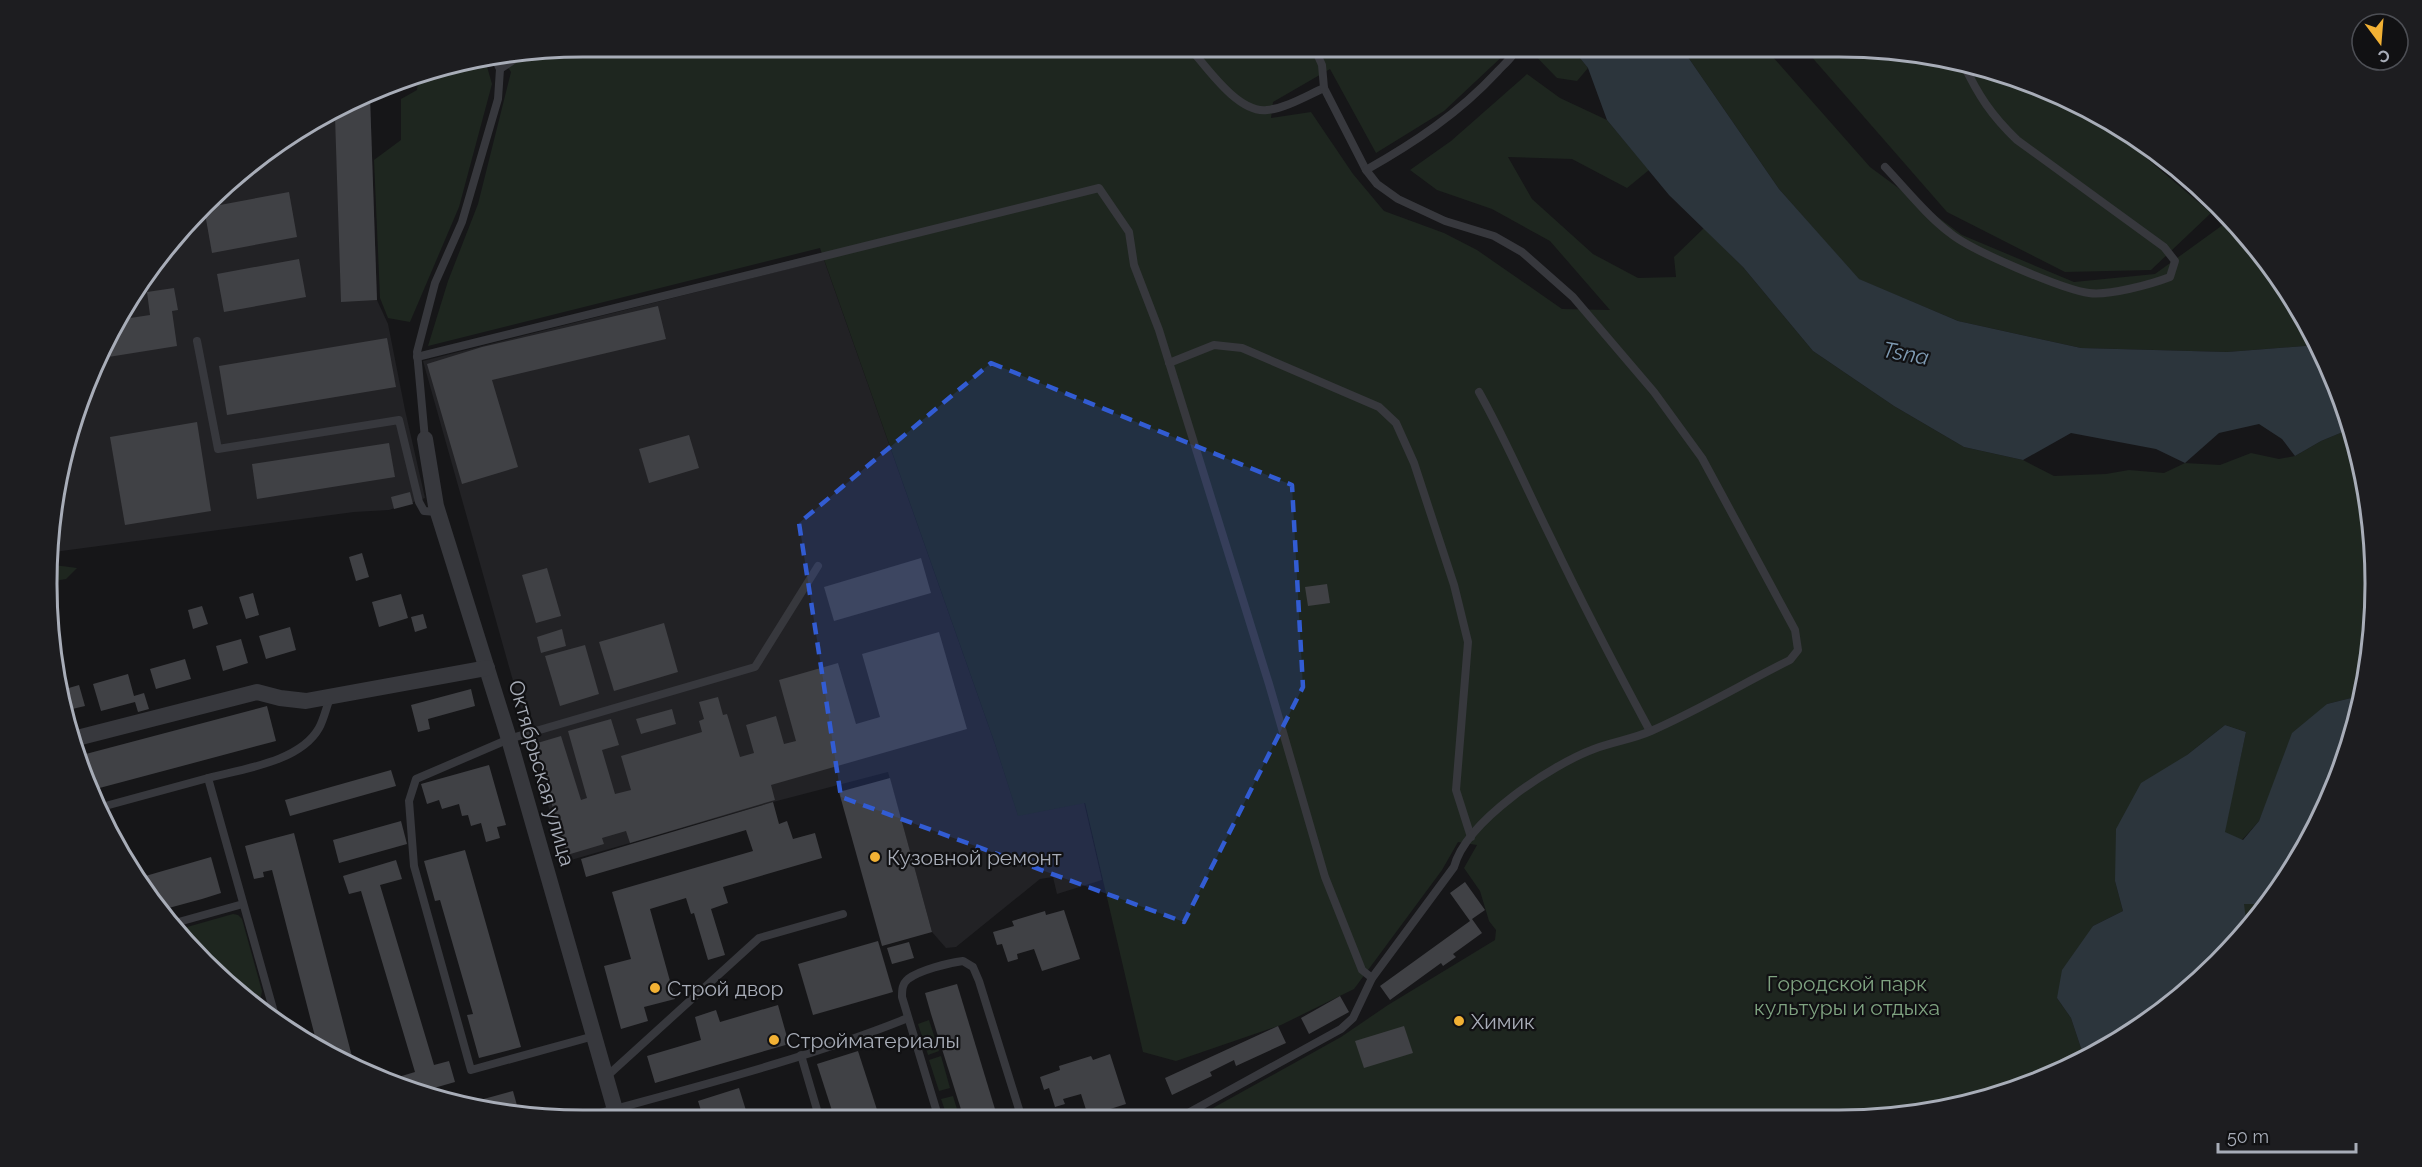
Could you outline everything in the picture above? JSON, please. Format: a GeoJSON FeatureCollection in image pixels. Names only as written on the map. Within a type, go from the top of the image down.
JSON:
{"type":"FeatureCollection","features":[{"type":"Feature","properties":{"kind":"street","name":"Октябрьская улица"},"geometry":{"type":"LineString","coordinates":[[425,439],[437,512],[487,668],[615,1110]]}},
{"type":"Feature","properties":{"kind":"street"},"geometry":{"type":"LineString","coordinates":[[80,737],[257,692],[306,701],[487,668]]}},
{"type":"Feature","properties":{"kind":"lane"},"geometry":{"type":"LineString","coordinates":[[1199,57],[1247,108],[1266,111],[1324,88]]}},
{"type":"Feature","properties":{"kind":"lane"},"geometry":{"type":"LineString","coordinates":[[1194,1110],[1341,1029],[1353,1018],[1372,978],[1454,867],[1457,855],[1505,802],[1559,764],[1595,748],[1650,731],[1790,660],[1798,650],[1795,630],[1702,458],[1654,392],[1573,297],[1522,252],[1494,236],[1445,221],[1398,199],[1377,184],[1366,170],[1324,88],[1322,65],[1319,57]]}},
{"type":"Feature","properties":{"kind":"lane"},"geometry":{"type":"LineString","coordinates":[[1366,170],[1406,148],[1450,116],[1510,57]]}},
{"type":"Feature","properties":{"kind":"lane"},"geometry":{"type":"LineString","coordinates":[[425,439],[417,357],[435,283],[462,222],[498,99],[498,65]]}},
{"type":"Feature","properties":{"kind":"lane"},"geometry":{"type":"LineString","coordinates":[[1886,167],[1950,234],[1979,250],[2067,288],[2091,294],[2149,285],[2170,277],[2175,261],[2164,247],[2017,140],[1996,121],[1978,95],[1968,73]]}},
{"type":"Feature","properties":{"kind":"lane"},"geometry":{"type":"LineString","coordinates":[[417,357],[1099,188],[1129,232],[1134,265],[1169,363],[1269,684],[1325,877],[1362,970],[1372,978]]}},
{"type":"Feature","properties":{"kind":"lane"},"geometry":{"type":"LineString","coordinates":[[197,341],[218,449],[399,420],[419,502],[424,511],[437,512]]}},
{"type":"Feature","properties":{"kind":"lane"},"geometry":{"type":"LineString","coordinates":[[1169,363],[1214,345],[1242,348],[1378,407],[1396,423],[1414,463],[1454,585],[1468,642],[1456,790],[1471,837]]}},
{"type":"Feature","properties":{"kind":"lane"},"geometry":{"type":"LineString","coordinates":[[1479,392],[1506,440],[1583,604],[1650,731]]}},
{"type":"Feature","properties":{"kind":"lane"},"geometry":{"type":"LineString","coordinates":[[594,1035],[471,1070],[414,866],[409,801],[416,779],[508,739],[755,667],[818,566]]}},
{"type":"Feature","properties":{"kind":"lane"},"geometry":{"type":"LineString","coordinates":[[106,806],[289,755],[302,748],[318,729],[330,698]]}},
{"type":"Feature","properties":{"kind":"lane"},"geometry":{"type":"LineString","coordinates":[[208,778],[273,1008]]}},
{"type":"Feature","properties":{"kind":"lane"},"geometry":{"type":"LineString","coordinates":[[180,922],[243,904]]}},
{"type":"Feature","properties":{"kind":"lane"},"geometry":{"type":"LineString","coordinates":[[606,1077],[759,938],[843,914]]}},
{"type":"Feature","properties":{"kind":"lane"},"geometry":{"type":"LineString","coordinates":[[936,1110],[902,997],[903,987],[908,979],[945,964],[963,961],[973,967],[979,981],[1019,1110]]}},
{"type":"Feature","properties":{"kind":"lane"},"geometry":{"type":"LineString","coordinates":[[629,1110],[870,1034],[908,1018]]}},
{"type":"Feature","properties":{"kind":"lane"},"geometry":{"type":"LineString","coordinates":[[801,1055],[817,1110]]}},
{"type":"Feature","properties":{"kind":"highlighted area"},"geometry":{"type":"Polygon","coordinates":[[[991,363],[1292,485],[1303,687],[1184,922],[841,797],[799,523],[991,363]]]}},
{"type":"Feature","properties":{"kind":"shaded area"},"geometry":{"type":"Polygon","coordinates":[[[370,102],[377,300],[388,324],[425,498],[389,510],[354,512],[58,551],[67,481],[85,414],[111,351],[146,291],[188,236],[236,188],[291,146],[370,102]]]}},
{"type":"Feature","properties":{"kind":"shaded area"},"geometry":{"type":"Polygon","coordinates":[[[824,260],[1018,815],[1084,802],[1102,880],[1057,894],[1053,877],[1040,879],[956,947],[946,948],[932,932],[888,772],[773,802],[564,862],[423,361],[824,260]]]}},
{"type":"Feature","properties":{"kind":"green space","name":"Городской парк культуры и отдыха"},"geometry":{"type":"Polygon","coordinates":[[[584,57],[1502,57],[1444,111],[1376,153],[1330,69],[1273,102],[1271,118],[1311,112],[1353,174],[1384,211],[1444,233],[1477,250],[1562,309],[1610,310],[1550,241],[1492,209],[1437,190],[1410,170],[1451,141],[1527,74],[1560,98],[1607,120],[1649,170],[1627,188],[1572,159],[1508,157],[1532,199],[1593,254],[1638,278],[1676,277],[1674,257],[1704,228],[1743,267],[1813,351],[1894,406],[1964,447],[2023,460],[2054,476],[2106,474],[2129,470],[2164,473],[2185,463],[2220,465],[2251,453],[2279,459],[2295,456],[2342,432],[2355,481],[2364,549],[2364,618],[2352,698],[2327,704],[2273,787],[2259,821],[2242,840],[2224,833],[2246,732],[2225,725],[2187,755],[2115,881],[2123,911],[2093,926],[2057,998],[2071,1018],[2082,1050],[2008,1082],[1941,1100],[1873,1109],[1209,1110],[1341,1037],[1388,1005],[1495,940],[1496,930],[1489,921],[1480,891],[1464,868],[1477,845],[1458,842],[1442,870],[1354,989],[1281,1025],[1176,1061],[1143,1052],[1085,803],[1018,816],[995,744],[820,248],[428,346],[448,281],[478,204],[511,72],[505,63],[549,58],[584,57]]]}},
{"type":"Feature","properties":{"kind":"green space"},"geometry":{"type":"Polygon","coordinates":[[[1537,57],[1579,57],[1588,68],[1577,81],[1557,78],[1537,57]]]}},
{"type":"Feature","properties":{"kind":"green space"},"geometry":{"type":"Polygon","coordinates":[[[1688,57],[1773,57],[1870,167],[1962,235],[2074,282],[2155,274],[2223,224],[2276,291],[2308,346],[2227,352],[2081,348],[1958,321],[1858,279],[1779,189],[1688,57]]]}},
{"type":"Feature","properties":{"kind":"green space"},"geometry":{"type":"Polygon","coordinates":[[[1812,57],[1873,58],[1941,67],[2008,85],[2040,97],[2071,111],[2131,146],[2211,213],[2151,270],[2065,272],[1947,212],[1812,57]]]}},
{"type":"Feature","properties":{"kind":"green space"},"geometry":{"type":"Polygon","coordinates":[[[487,66],[492,84],[459,207],[410,322],[388,318],[380,298],[374,160],[401,140],[401,99],[417,90],[418,84],[487,66]]]}},
{"type":"Feature","properties":{"kind":"green space"},"geometry":{"type":"Polygon","coordinates":[[[58,565],[77,568],[66,579],[57,580],[58,565]]]}},
{"type":"Feature","properties":{"kind":"green space"},"geometry":{"type":"Polygon","coordinates":[[[2256,903],[2245,917],[2243,904],[2256,903]]]}},
{"type":"Feature","properties":{"kind":"green space"},"geometry":{"type":"Polygon","coordinates":[[[233,914],[238,915],[242,919],[262,991],[261,997],[236,979],[185,928],[233,914]]]}},
{"type":"Feature","properties":{"kind":"green space"},"geometry":{"type":"Polygon","coordinates":[[[929,1020],[939,1051],[928,1055],[918,1024],[929,1020]]]}},
{"type":"Feature","properties":{"kind":"green space"},"geometry":{"type":"Polygon","coordinates":[[[941,1056],[950,1088],[939,1091],[929,1060],[941,1056]]]}},
{"type":"Feature","properties":{"kind":"green space"},"geometry":{"type":"Polygon","coordinates":[[[953,1096],[957,1110],[945,1110],[941,1099],[953,1096]]]}},
{"type":"Feature","properties":{"kind":"water","name":"Tsna"},"geometry":{"type":"Polygon","coordinates":[[[1579,57],[1688,57],[1779,189],[1859,279],[1958,321],[2081,348],[2227,352],[2308,346],[2325,382],[2342,432],[2295,456],[2282,439],[2259,424],[2219,433],[2185,463],[2156,449],[2071,433],[2023,460],[1964,447],[1894,406],[1813,351],[1743,267],[1669,195],[1607,120],[1588,68],[1579,57]]]}},
{"type":"Feature","properties":{"kind":"water"},"geometry":{"type":"Polygon","coordinates":[[[2352,698],[2337,753],[2325,785],[2311,816],[2276,876],[2256,904],[2244,904],[2246,917],[2211,956],[2186,979],[2131,1021],[2082,1050],[2071,1018],[2057,998],[2062,970],[2093,926],[2123,911],[2115,881],[2116,829],[2141,783],[2187,755],[2225,725],[2246,732],[2225,832],[2243,840],[2259,821],[2292,733],[2327,704],[2352,698]]]}},
{"type":"Feature","properties":{"kind":"building"},"geometry":{"type":"Polygon","coordinates":[[[370,102],[377,300],[341,302],[335,120],[370,102]]]}},
{"type":"Feature","properties":{"kind":"building"},"geometry":{"type":"Polygon","coordinates":[[[289,192],[297,237],[212,253],[206,217],[217,206],[289,192]]]}},
{"type":"Feature","properties":{"kind":"building"},"geometry":{"type":"Polygon","coordinates":[[[299,259],[306,297],[224,312],[217,274],[299,259]]]}},
{"type":"Feature","properties":{"kind":"building"},"geometry":{"type":"Polygon","coordinates":[[[174,288],[178,310],[172,311],[177,346],[108,357],[129,318],[150,315],[147,292],[174,288]]]}},
{"type":"Feature","properties":{"kind":"building"},"geometry":{"type":"Polygon","coordinates":[[[658,306],[666,339],[492,380],[518,467],[462,484],[427,364],[482,347],[658,306]]]}},
{"type":"Feature","properties":{"kind":"building"},"geometry":{"type":"Polygon","coordinates":[[[387,338],[396,387],[227,415],[219,366],[387,338]]]}},
{"type":"Feature","properties":{"kind":"building"},"geometry":{"type":"Polygon","coordinates":[[[197,422],[211,511],[125,525],[110,437],[197,422]]]}},
{"type":"Feature","properties":{"kind":"building"},"geometry":{"type":"Polygon","coordinates":[[[689,435],[699,468],[649,483],[639,449],[689,435]]]}},
{"type":"Feature","properties":{"kind":"building"},"geometry":{"type":"Polygon","coordinates":[[[389,443],[395,477],[257,499],[252,464],[389,443]]]}},
{"type":"Feature","properties":{"kind":"building"},"geometry":{"type":"Polygon","coordinates":[[[410,492],[413,504],[394,509],[391,497],[410,492]]]}},
{"type":"Feature","properties":{"kind":"building"},"geometry":{"type":"Polygon","coordinates":[[[362,553],[369,577],[356,581],[349,557],[362,553]]]}},
{"type":"Feature","properties":{"kind":"building"},"geometry":{"type":"Polygon","coordinates":[[[921,558],[931,593],[834,621],[824,587],[921,558]]]}},
{"type":"Feature","properties":{"kind":"building"},"geometry":{"type":"Polygon","coordinates":[[[547,568],[561,616],[536,623],[522,575],[547,568]]]}},
{"type":"Feature","properties":{"kind":"building"},"geometry":{"type":"Polygon","coordinates":[[[1327,584],[1330,603],[1308,606],[1305,587],[1327,584]]]}},
{"type":"Feature","properties":{"kind":"building"},"geometry":{"type":"Polygon","coordinates":[[[253,593],[259,615],[246,619],[239,597],[253,593]]]}},
{"type":"Feature","properties":{"kind":"building"},"geometry":{"type":"Polygon","coordinates":[[[401,594],[408,618],[379,627],[372,602],[401,594]]]}},
{"type":"Feature","properties":{"kind":"building"},"geometry":{"type":"Polygon","coordinates":[[[202,606],[208,624],[193,629],[188,610],[202,606]]]}},
{"type":"Feature","properties":{"kind":"building"},"geometry":{"type":"Polygon","coordinates":[[[423,614],[427,628],[415,632],[411,617],[423,614]]]}},
{"type":"Feature","properties":{"kind":"building"},"geometry":{"type":"Polygon","coordinates":[[[664,623],[678,672],[614,691],[599,642],[664,623]]]}},
{"type":"Feature","properties":{"kind":"building"},"geometry":{"type":"Polygon","coordinates":[[[290,627],[296,650],[266,659],[259,636],[290,627]]]}},
{"type":"Feature","properties":{"kind":"building"},"geometry":{"type":"Polygon","coordinates":[[[562,629],[566,646],[541,653],[537,637],[562,629]]]}},
{"type":"Feature","properties":{"kind":"building"},"geometry":{"type":"Polygon","coordinates":[[[939,632],[967,729],[771,785],[775,800],[630,843],[626,831],[602,838],[604,844],[567,855],[534,744],[561,736],[581,800],[587,798],[568,731],[611,719],[619,745],[602,750],[615,794],[631,790],[621,756],[702,732],[699,721],[704,719],[699,702],[718,697],[723,715],[727,714],[740,757],[754,753],[746,725],[776,716],[784,744],[796,741],[779,680],[838,663],[856,724],[880,717],[862,654],[939,632]]]}},
{"type":"Feature","properties":{"kind":"building"},"geometry":{"type":"Polygon","coordinates":[[[241,639],[248,663],[223,671],[216,646],[241,639]]]}},
{"type":"Feature","properties":{"kind":"building"},"geometry":{"type":"Polygon","coordinates":[[[585,645],[599,694],[560,706],[545,656],[585,645]]]}},
{"type":"Feature","properties":{"kind":"building"},"geometry":{"type":"Polygon","coordinates":[[[185,659],[191,679],[156,689],[150,669],[185,659]]]}},
{"type":"Feature","properties":{"kind":"building"},"geometry":{"type":"Polygon","coordinates":[[[128,674],[134,696],[144,693],[149,709],[138,712],[135,702],[101,711],[93,684],[128,674]]]}},
{"type":"Feature","properties":{"kind":"building"},"geometry":{"type":"Polygon","coordinates":[[[79,685],[85,706],[72,709],[68,688],[79,685]]]}},
{"type":"Feature","properties":{"kind":"building"},"geometry":{"type":"Polygon","coordinates":[[[471,689],[475,706],[428,719],[430,729],[418,732],[411,705],[471,689]]]}},
{"type":"Feature","properties":{"kind":"building"},"geometry":{"type":"Polygon","coordinates":[[[267,706],[276,741],[98,788],[85,754],[267,706]]]}},
{"type":"Feature","properties":{"kind":"building"},"geometry":{"type":"Polygon","coordinates":[[[672,709],[676,724],[641,734],[636,719],[672,709]]]}},
{"type":"Feature","properties":{"kind":"building"},"geometry":{"type":"Polygon","coordinates":[[[489,765],[506,825],[497,827],[500,838],[486,842],[481,823],[471,826],[468,815],[462,816],[459,804],[442,809],[439,800],[427,804],[421,784],[489,765]]]}},
{"type":"Feature","properties":{"kind":"building"},"geometry":{"type":"Polygon","coordinates":[[[391,770],[396,786],[290,816],[285,800],[391,770]]]}},
{"type":"Feature","properties":{"kind":"building"},"geometry":{"type":"Polygon","coordinates":[[[890,778],[932,932],[882,946],[839,792],[890,778]]]}},
{"type":"Feature","properties":{"kind":"building"},"geometry":{"type":"Polygon","coordinates":[[[773,802],[779,824],[787,821],[793,839],[815,833],[822,858],[723,887],[728,903],[711,909],[725,955],[708,960],[694,913],[691,914],[686,898],[650,909],[675,999],[644,1007],[648,1021],[621,1029],[604,966],[631,959],[612,892],[753,851],[746,830],[586,877],[581,859],[773,802]]]}},
{"type":"Feature","properties":{"kind":"building"},"geometry":{"type":"Polygon","coordinates":[[[401,821],[407,844],[339,863],[333,840],[401,821]]]}},
{"type":"Feature","properties":{"kind":"building"},"geometry":{"type":"Polygon","coordinates":[[[294,833],[352,1056],[315,1036],[272,870],[263,872],[264,877],[254,879],[245,846],[294,833]]]}},
{"type":"Feature","properties":{"kind":"building"},"geometry":{"type":"Polygon","coordinates":[[[465,850],[521,1047],[479,1058],[467,1015],[473,1014],[440,900],[435,901],[424,861],[465,850]]]}},
{"type":"Feature","properties":{"kind":"building"},"geometry":{"type":"Polygon","coordinates":[[[211,857],[221,893],[169,908],[146,876],[211,857]]]}},
{"type":"Feature","properties":{"kind":"building"},"geometry":{"type":"Polygon","coordinates":[[[396,860],[402,879],[380,885],[434,1065],[449,1061],[455,1082],[434,1088],[400,1077],[415,1072],[361,891],[349,894],[343,876],[396,860]]]}},
{"type":"Feature","properties":{"kind":"building"},"geometry":{"type":"Polygon","coordinates":[[[1465,882],[1485,910],[1472,919],[1482,933],[1453,954],[1456,957],[1443,966],[1441,963],[1390,1000],[1380,986],[1470,921],[1450,893],[1465,882]]]}},
{"type":"Feature","properties":{"kind":"building"},"geometry":{"type":"Polygon","coordinates":[[[1064,910],[1080,959],[1042,971],[1034,949],[1017,954],[1018,959],[1008,962],[1002,944],[997,945],[993,932],[1014,926],[1012,921],[1045,911],[1046,915],[1064,910]]]}},
{"type":"Feature","properties":{"kind":"building"},"geometry":{"type":"Polygon","coordinates":[[[878,941],[893,992],[813,1015],[798,964],[878,941]]]}},
{"type":"Feature","properties":{"kind":"building"},"geometry":{"type":"Polygon","coordinates":[[[909,942],[914,958],[892,964],[887,948],[909,942]]]}},
{"type":"Feature","properties":{"kind":"building"},"geometry":{"type":"Polygon","coordinates":[[[957,984],[995,1110],[961,1110],[925,993],[957,984]]]}},
{"type":"Feature","properties":{"kind":"building"},"geometry":{"type":"Polygon","coordinates":[[[1340,996],[1349,1012],[1309,1034],[1301,1018],[1340,996]]]}},
{"type":"Feature","properties":{"kind":"building"},"geometry":{"type":"Polygon","coordinates":[[[778,1005],[789,1044],[655,1083],[647,1056],[701,1040],[695,1017],[716,1010],[720,1022],[778,1005]]]}},
{"type":"Feature","properties":{"kind":"building"},"geometry":{"type":"Polygon","coordinates":[[[1278,1026],[1286,1043],[1236,1066],[1234,1060],[1210,1072],[1212,1076],[1172,1095],[1165,1078],[1278,1026]]]}},
{"type":"Feature","properties":{"kind":"building"},"geometry":{"type":"Polygon","coordinates":[[[1404,1026],[1413,1053],[1364,1068],[1355,1041],[1404,1026]]]}},
{"type":"Feature","properties":{"kind":"building"},"geometry":{"type":"Polygon","coordinates":[[[858,1051],[877,1110],[832,1110],[817,1064],[858,1051]]]}},
{"type":"Feature","properties":{"kind":"building"},"geometry":{"type":"Polygon","coordinates":[[[1110,1054],[1126,1104],[1107,1110],[1086,1110],[1081,1094],[1063,1099],[1065,1104],[1055,1107],[1049,1088],[1044,1090],[1040,1077],[1060,1070],[1059,1066],[1091,1056],[1093,1060],[1110,1054]]]}},
{"type":"Feature","properties":{"kind":"building"},"geometry":{"type":"Polygon","coordinates":[[[739,1088],[746,1110],[701,1110],[698,1101],[739,1088]]]}},
{"type":"Feature","properties":{"kind":"building"},"geometry":{"type":"Polygon","coordinates":[[[513,1091],[517,1105],[515,1105],[481,1100],[513,1091]]]}},
{"type":"Feature","properties":{"kind":"place","name":"Кузовной ремонт"},"geometry":{"type":"Point","coordinates":[875,857]}},
{"type":"Feature","properties":{"kind":"place","name":"Строй двор"},"geometry":{"type":"Point","coordinates":[655,988]}},
{"type":"Feature","properties":{"kind":"place","name":"Химик"},"geometry":{"type":"Point","coordinates":[1459,1021]}},
{"type":"Feature","properties":{"kind":"place","name":"Стройматериалы"},"geometry":{"type":"Point","coordinates":[774,1040]}}]}
